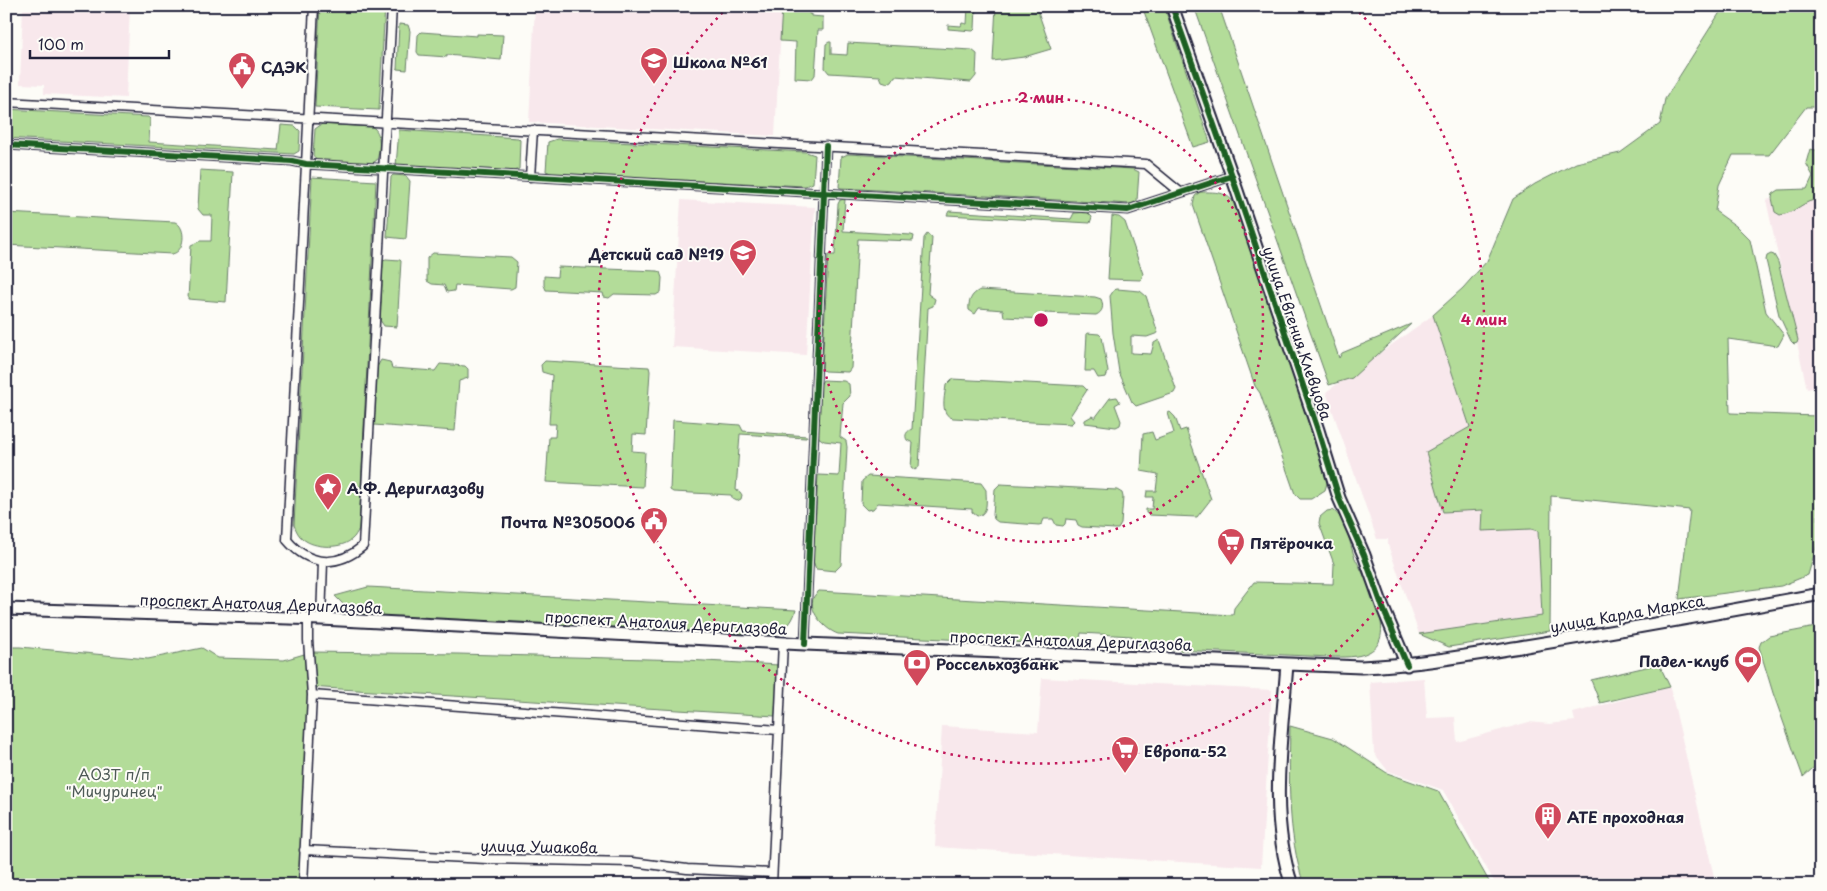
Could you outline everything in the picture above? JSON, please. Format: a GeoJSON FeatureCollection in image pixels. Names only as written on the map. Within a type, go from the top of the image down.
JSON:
{"type":"FeatureCollection","features":[{"type":"Feature","properties":{"kind":"main road","name":"улица Евгения Клевцова"},"geometry":{"type":"LineString","coordinates":[[1172,6],[1232,176],[1318,430],[1339,498],[1364,555],[1383,608],[1407,665]]}},
{"type":"Feature","properties":{"kind":"main road","name":"улица Карла Маркса"},"geometry":{"type":"LineString","coordinates":[[1407,665],[1582,637],[1821,594]]}},
{"type":"Feature","properties":{"kind":"main road","name":"проспект Анатолия Дериглазова"},"geometry":{"type":"LineString","coordinates":[[6,609],[321,619],[805,644],[1340,667],[1407,665]]}},
{"type":"Feature","properties":{"kind":"main road"},"geometry":{"type":"LineString","coordinates":[[1287,664],[1278,797],[1284,862],[1292,885]]}},
{"type":"Feature","properties":{"kind":"street"},"geometry":{"type":"LineString","coordinates":[[314,6],[287,540],[306,557],[323,562],[341,560],[363,546],[392,6]]}},
{"type":"Feature","properties":{"kind":"street"},"geometry":{"type":"LineString","coordinates":[[6,102],[1146,164],[1180,192]]}},
{"type":"Feature","properties":{"kind":"street"},"geometry":{"type":"LineString","coordinates":[[530,177],[532,130]]}},
{"type":"Feature","properties":{"kind":"street"},"geometry":{"type":"LineString","coordinates":[[6,145],[530,177],[1128,210],[1232,176]]}},
{"type":"Feature","properties":{"kind":"street"},"geometry":{"type":"LineString","coordinates":[[805,644],[826,146]]}},
{"type":"Feature","properties":{"kind":"street"},"geometry":{"type":"LineString","coordinates":[[321,619],[323,562]]}},
{"type":"Feature","properties":{"kind":"street"},"geometry":{"type":"LineString","coordinates":[[303,885],[312,695],[308,619]]}},
{"type":"Feature","properties":{"kind":"street"},"geometry":{"type":"LineString","coordinates":[[772,885],[783,642]]}},
{"type":"Feature","properties":{"kind":"street"},"geometry":{"type":"LineString","coordinates":[[312,695],[778,730]]}},
{"type":"Feature","properties":{"kind":"street","name":"улица Ушакова"},"geometry":{"type":"LineString","coordinates":[[304,850],[487,859],[632,862],[687,869],[772,873]]}},
{"type":"Feature","properties":{"kind":"shaded area"},"geometry":{"type":"Polygon","coordinates":[[[23,6],[130,6],[126,98],[44,94],[44,85],[20,84],[23,6]]]}},
{"type":"Feature","properties":{"kind":"shaded area","name":"Школа №61"},"geometry":{"type":"Polygon","coordinates":[[[535,6],[782,6],[775,136],[529,122],[535,6]]]}},
{"type":"Feature","properties":{"kind":"shaded area"},"geometry":{"type":"Polygon","coordinates":[[[1821,188],[1821,386],[1807,389],[1766,200],[1821,188]]]}},
{"type":"Feature","properties":{"kind":"shaded area","name":"Детский сад №19"},"geometry":{"type":"Polygon","coordinates":[[[681,200],[815,207],[806,355],[672,347],[681,200]]]}},
{"type":"Feature","properties":{"kind":"shaded area"},"geometry":{"type":"Polygon","coordinates":[[[1433,315],[1470,427],[1443,511],[1483,509],[1482,531],[1531,529],[1538,531],[1542,616],[1419,634],[1388,545],[1388,539],[1377,539],[1326,392],[1433,315]]]}},
{"type":"Feature","properties":{"kind":"shaded area"},"geometry":{"type":"Polygon","coordinates":[[[1042,678],[1272,690],[1261,867],[935,847],[942,726],[1038,732],[1042,678]]]}},
{"type":"Feature","properties":{"kind":"shaded area"},"geometry":{"type":"Polygon","coordinates":[[[1424,678],[1427,718],[1455,717],[1457,742],[1529,722],[1549,724],[1575,721],[1573,713],[1670,687],[1716,885],[1496,885],[1443,790],[1388,771],[1374,753],[1370,682],[1424,678]]]}},
{"type":"Feature","properties":{"kind":"green space"},"geometry":{"type":"Polygon","coordinates":[[[320,6],[385,6],[379,110],[315,107],[320,6]]]}},
{"type":"Feature","properties":{"kind":"green space"},"geometry":{"type":"Polygon","coordinates":[[[782,6],[809,6],[809,14],[811,16],[823,17],[823,30],[818,30],[815,75],[812,79],[795,78],[796,42],[780,41],[782,6]]]}},
{"type":"Feature","properties":{"kind":"green space"},"geometry":{"type":"Polygon","coordinates":[[[968,6],[976,6],[975,29],[973,31],[948,29],[948,25],[961,26],[962,23],[967,24],[968,6]]]}},
{"type":"Feature","properties":{"kind":"green space"},"geometry":{"type":"Polygon","coordinates":[[[996,6],[1036,6],[1051,49],[1024,57],[993,61],[996,6]]]}},
{"type":"Feature","properties":{"kind":"green space"},"geometry":{"type":"Polygon","coordinates":[[[1142,6],[1164,6],[1210,142],[1193,147],[1142,6]]]}},
{"type":"Feature","properties":{"kind":"green space"},"geometry":{"type":"Polygon","coordinates":[[[1194,6],[1219,6],[1339,358],[1342,353],[1411,324],[1352,378],[1329,385],[1194,6]]]}},
{"type":"Feature","properties":{"kind":"green space"},"geometry":{"type":"Polygon","coordinates":[[[1724,6],[1821,6],[1821,70],[1819,70],[1821,107],[1806,107],[1769,155],[1733,155],[1719,185],[1715,211],[1736,226],[1750,240],[1766,312],[1784,335],[1778,346],[1728,339],[1730,413],[1817,416],[1818,541],[1808,575],[1781,586],[1679,599],[1690,510],[1551,496],[1550,631],[1449,647],[1419,634],[1542,616],[1538,531],[1531,529],[1482,531],[1483,510],[1443,512],[1426,452],[1470,427],[1433,315],[1463,288],[1487,261],[1513,199],[1535,184],[1576,163],[1620,153],[1660,124],[1665,99],[1724,6]]]}},
{"type":"Feature","properties":{"kind":"green space"},"geometry":{"type":"Polygon","coordinates":[[[399,24],[408,25],[410,31],[407,70],[397,69],[399,24]]]}},
{"type":"Feature","properties":{"kind":"green space"},"geometry":{"type":"Polygon","coordinates":[[[421,32],[477,36],[477,34],[503,35],[501,60],[447,55],[447,57],[419,55],[417,52],[418,35],[421,32]]]}},
{"type":"Feature","properties":{"kind":"green space"},"geometry":{"type":"Polygon","coordinates":[[[831,42],[831,54],[847,55],[848,43],[972,50],[977,54],[976,76],[971,82],[895,76],[888,83],[882,81],[880,76],[829,73],[825,68],[826,44],[831,42]]]}},
{"type":"Feature","properties":{"kind":"green space"},"geometry":{"type":"Polygon","coordinates":[[[6,109],[148,117],[150,119],[149,142],[278,150],[281,125],[295,126],[300,131],[299,151],[294,154],[6,138],[6,109]]]}},
{"type":"Feature","properties":{"kind":"green space"},"geometry":{"type":"Polygon","coordinates":[[[322,124],[372,127],[379,137],[377,160],[371,164],[316,160],[313,155],[315,129],[322,124]]]}},
{"type":"Feature","properties":{"kind":"green space"},"geometry":{"type":"Polygon","coordinates":[[[399,130],[518,138],[520,140],[519,169],[511,172],[396,166],[399,130]]]}},
{"type":"Feature","properties":{"kind":"green space"},"geometry":{"type":"Polygon","coordinates":[[[557,139],[806,152],[815,155],[813,183],[805,186],[553,174],[546,171],[548,142],[557,139]]]}},
{"type":"Feature","properties":{"kind":"green space"},"geometry":{"type":"Polygon","coordinates":[[[1810,149],[1821,151],[1821,199],[1814,200],[1791,212],[1780,215],[1775,212],[1773,194],[1779,190],[1807,189],[1813,176],[1806,163],[1810,149]]]}},
{"type":"Feature","properties":{"kind":"green space"},"geometry":{"type":"Polygon","coordinates":[[[848,154],[1133,169],[1139,172],[1137,201],[1131,204],[841,188],[839,187],[841,157],[848,154]]]}},
{"type":"Feature","properties":{"kind":"green space"},"geometry":{"type":"Polygon","coordinates":[[[200,170],[233,172],[226,302],[188,299],[191,245],[200,241],[211,241],[212,215],[203,215],[198,209],[200,170]]]}},
{"type":"Feature","properties":{"kind":"green space"},"geometry":{"type":"Polygon","coordinates":[[[393,175],[406,176],[410,181],[406,239],[387,237],[391,177],[393,175]]]}},
{"type":"Feature","properties":{"kind":"green space"},"geometry":{"type":"Polygon","coordinates":[[[312,177],[376,181],[359,529],[348,542],[336,546],[316,545],[306,541],[297,532],[294,525],[312,177]]]}},
{"type":"Feature","properties":{"kind":"green space"},"geometry":{"type":"Polygon","coordinates":[[[1200,192],[1213,192],[1227,196],[1238,209],[1329,476],[1325,490],[1311,499],[1300,499],[1295,494],[1260,393],[1255,386],[1193,205],[1195,196],[1200,192]]]}},
{"type":"Feature","properties":{"kind":"green space"},"geometry":{"type":"Polygon","coordinates":[[[845,199],[843,231],[914,236],[913,241],[858,239],[851,368],[848,372],[824,371],[822,369],[828,255],[835,255],[838,204],[840,200],[845,199]]]}},
{"type":"Feature","properties":{"kind":"green space"},"geometry":{"type":"Polygon","coordinates":[[[949,211],[1071,219],[1074,213],[1087,212],[1092,217],[1090,223],[947,215],[949,211]]]}},
{"type":"Feature","properties":{"kind":"green space"},"geometry":{"type":"Polygon","coordinates":[[[6,213],[175,222],[181,229],[183,239],[180,249],[172,254],[6,245],[6,213]]]}},
{"type":"Feature","properties":{"kind":"green space"},"geometry":{"type":"Polygon","coordinates":[[[1112,216],[1119,217],[1125,222],[1143,274],[1141,280],[1108,279],[1112,216]]]}},
{"type":"Feature","properties":{"kind":"green space"},"geometry":{"type":"Polygon","coordinates":[[[927,234],[932,238],[928,294],[935,299],[933,306],[928,308],[919,467],[915,470],[911,467],[913,443],[907,440],[906,435],[912,429],[924,238],[927,234]]]}},
{"type":"Feature","properties":{"kind":"green space"},"geometry":{"type":"Polygon","coordinates":[[[433,253],[511,257],[517,262],[515,287],[511,289],[455,285],[454,291],[447,292],[444,285],[432,284],[427,281],[427,258],[433,253]]]}},
{"type":"Feature","properties":{"kind":"green space"},"geometry":{"type":"Polygon","coordinates":[[[1774,255],[1778,262],[1798,340],[1794,344],[1779,315],[1766,260],[1767,256],[1774,255]]]}},
{"type":"Feature","properties":{"kind":"green space"},"geometry":{"type":"Polygon","coordinates":[[[383,260],[401,261],[397,327],[384,326],[380,320],[383,260]]]}},
{"type":"Feature","properties":{"kind":"green space"},"geometry":{"type":"Polygon","coordinates":[[[558,267],[657,271],[660,272],[662,278],[661,292],[656,295],[614,294],[609,298],[604,297],[603,293],[546,290],[544,276],[557,277],[558,267]]]}},
{"type":"Feature","properties":{"kind":"green space"},"geometry":{"type":"Polygon","coordinates":[[[1117,289],[1140,291],[1146,296],[1158,333],[1147,337],[1131,336],[1131,353],[1151,354],[1154,343],[1159,340],[1176,389],[1174,393],[1136,406],[1132,402],[1119,372],[1113,333],[1110,296],[1117,289]]]}},
{"type":"Feature","properties":{"kind":"green space"},"geometry":{"type":"Polygon","coordinates":[[[980,290],[1095,297],[1101,299],[1103,306],[1096,315],[1045,313],[1043,319],[1004,317],[1003,310],[979,308],[975,314],[969,310],[969,304],[972,296],[980,290]]]}},
{"type":"Feature","properties":{"kind":"green space"},"geometry":{"type":"Polygon","coordinates":[[[1087,333],[1099,334],[1102,337],[1108,372],[1106,377],[1098,378],[1094,371],[1085,371],[1087,333]]]}},
{"type":"Feature","properties":{"kind":"green space"},"geometry":{"type":"Polygon","coordinates":[[[381,360],[390,362],[392,368],[435,371],[440,364],[465,366],[468,369],[468,378],[459,381],[455,431],[374,425],[377,367],[381,360]]]}},
{"type":"Feature","properties":{"kind":"green space"},"geometry":{"type":"Polygon","coordinates":[[[545,361],[649,367],[646,435],[633,434],[632,451],[645,452],[643,487],[546,482],[549,437],[555,437],[556,424],[549,424],[552,375],[542,372],[541,365],[545,361]]]}},
{"type":"Feature","properties":{"kind":"green space"},"geometry":{"type":"Polygon","coordinates":[[[952,379],[1083,386],[1087,390],[1070,416],[1074,421],[1071,424],[953,418],[944,409],[946,385],[952,379]]]}},
{"type":"Feature","properties":{"kind":"green space"},"geometry":{"type":"Polygon","coordinates":[[[823,380],[844,381],[849,384],[850,396],[843,403],[840,437],[846,441],[847,447],[841,565],[835,571],[816,569],[813,561],[818,475],[839,476],[841,443],[824,441],[818,437],[820,385],[823,380]]]}},
{"type":"Feature","properties":{"kind":"green space"},"geometry":{"type":"Polygon","coordinates":[[[1117,397],[1120,402],[1115,405],[1121,421],[1120,425],[1116,427],[1085,423],[1085,420],[1092,416],[1095,418],[1110,398],[1117,397]]]}},
{"type":"Feature","properties":{"kind":"green space"},"geometry":{"type":"Polygon","coordinates":[[[1170,412],[1175,417],[1180,431],[1186,429],[1211,499],[1197,517],[1149,515],[1146,513],[1146,509],[1152,509],[1153,497],[1146,497],[1147,491],[1156,491],[1158,474],[1141,471],[1143,434],[1152,432],[1155,440],[1174,433],[1168,413],[1170,412]]]}},
{"type":"Feature","properties":{"kind":"green space"},"geometry":{"type":"Polygon","coordinates":[[[673,420],[740,425],[743,431],[807,436],[806,438],[740,434],[736,490],[742,495],[741,499],[737,501],[731,495],[673,492],[670,490],[673,420]]]}},
{"type":"Feature","properties":{"kind":"green space"},"geometry":{"type":"Polygon","coordinates":[[[868,476],[981,483],[986,490],[985,510],[981,515],[977,516],[972,512],[972,509],[878,503],[873,509],[867,510],[861,504],[862,481],[868,476]]]}},
{"type":"Feature","properties":{"kind":"green space"},"geometry":{"type":"Polygon","coordinates":[[[1000,484],[1117,490],[1122,493],[1123,497],[1121,524],[1118,529],[1115,529],[1082,527],[1078,525],[1076,520],[1066,519],[1063,526],[1056,525],[1053,519],[1044,519],[1042,524],[1039,525],[998,522],[994,519],[993,515],[995,489],[1000,484]]]}},
{"type":"Feature","properties":{"kind":"green space"},"geometry":{"type":"Polygon","coordinates":[[[1333,510],[1345,525],[1355,558],[1372,592],[1381,620],[1381,633],[1378,644],[1369,652],[1350,657],[1131,648],[1132,636],[1081,633],[1080,639],[1073,645],[838,634],[821,622],[813,609],[812,602],[814,596],[819,591],[1233,615],[1234,608],[1254,582],[1333,584],[1334,564],[1319,523],[1320,517],[1327,511],[1333,510]]]}},
{"type":"Feature","properties":{"kind":"green space"},"geometry":{"type":"Polygon","coordinates":[[[368,587],[796,610],[792,620],[786,627],[767,635],[361,615],[349,610],[335,596],[368,587]]]}},
{"type":"Feature","properties":{"kind":"green space"},"geometry":{"type":"Polygon","coordinates":[[[1821,626],[1821,761],[1803,777],[1759,647],[1761,642],[1769,636],[1821,626]]]}},
{"type":"Feature","properties":{"kind":"green space","name":"АОЗТ п/п \"Мичуринец\""},"geometry":{"type":"Polygon","coordinates":[[[6,647],[148,659],[202,648],[218,658],[284,660],[311,652],[686,660],[779,665],[775,716],[308,687],[299,885],[6,885],[6,647]]]}},
{"type":"Feature","properties":{"kind":"green space"},"geometry":{"type":"Polygon","coordinates":[[[1659,664],[1670,687],[1600,703],[1591,680],[1659,664]]]}},
{"type":"Feature","properties":{"kind":"green space"},"geometry":{"type":"Polygon","coordinates":[[[1290,726],[1333,738],[1387,773],[1438,791],[1491,885],[1304,885],[1294,846],[1290,806],[1290,726]]]}},
{"type":"Feature","properties":{"kind":"cycle path"},"geometry":{"type":"LineString","coordinates":[[1172,6],[1231,173],[1318,430],[1339,498],[1364,555],[1383,608],[1407,665]]}},
{"type":"Feature","properties":{"kind":"cycle path"},"geometry":{"type":"LineString","coordinates":[[6,145],[292,161],[306,164],[1128,210],[1232,176]]}},
{"type":"Feature","properties":{"kind":"cycle path"},"geometry":{"type":"LineString","coordinates":[[805,644],[826,146]]}},
{"type":"Feature","properties":{"kind":"place","name":"Школа №61"},"geometry":{"type":"Point","coordinates":[654,85]}},
{"type":"Feature","properties":{"kind":"place","name":"СДЭК"},"geometry":{"type":"Point","coordinates":[242,90]}},
{"type":"Feature","properties":{"kind":"place","name":"Детский сад №19"},"geometry":{"type":"Point","coordinates":[743,277]}},
{"type":"Feature","properties":{"kind":"place","name":"А.Ф. Дериглазову"},"geometry":{"type":"Point","coordinates":[328,511]}},
{"type":"Feature","properties":{"kind":"place","name":"Почта №305006"},"geometry":{"type":"Point","coordinates":[654,545]}},
{"type":"Feature","properties":{"kind":"place","name":"Пятёрочка"},"geometry":{"type":"Point","coordinates":[1231,566]}},
{"type":"Feature","properties":{"kind":"place","name":"Падел-клуб"},"geometry":{"type":"Point","coordinates":[1748,684]}},
{"type":"Feature","properties":{"kind":"place","name":"Россельхозбанк"},"geometry":{"type":"Point","coordinates":[917,687]}},
{"type":"Feature","properties":{"kind":"place","name":"Европа-52"},"geometry":{"type":"Point","coordinates":[1125,774]}},
{"type":"Feature","properties":{"kind":"place","name":"АТЕ проходная"},"geometry":{"type":"Point","coordinates":[1548,840]}}]}
